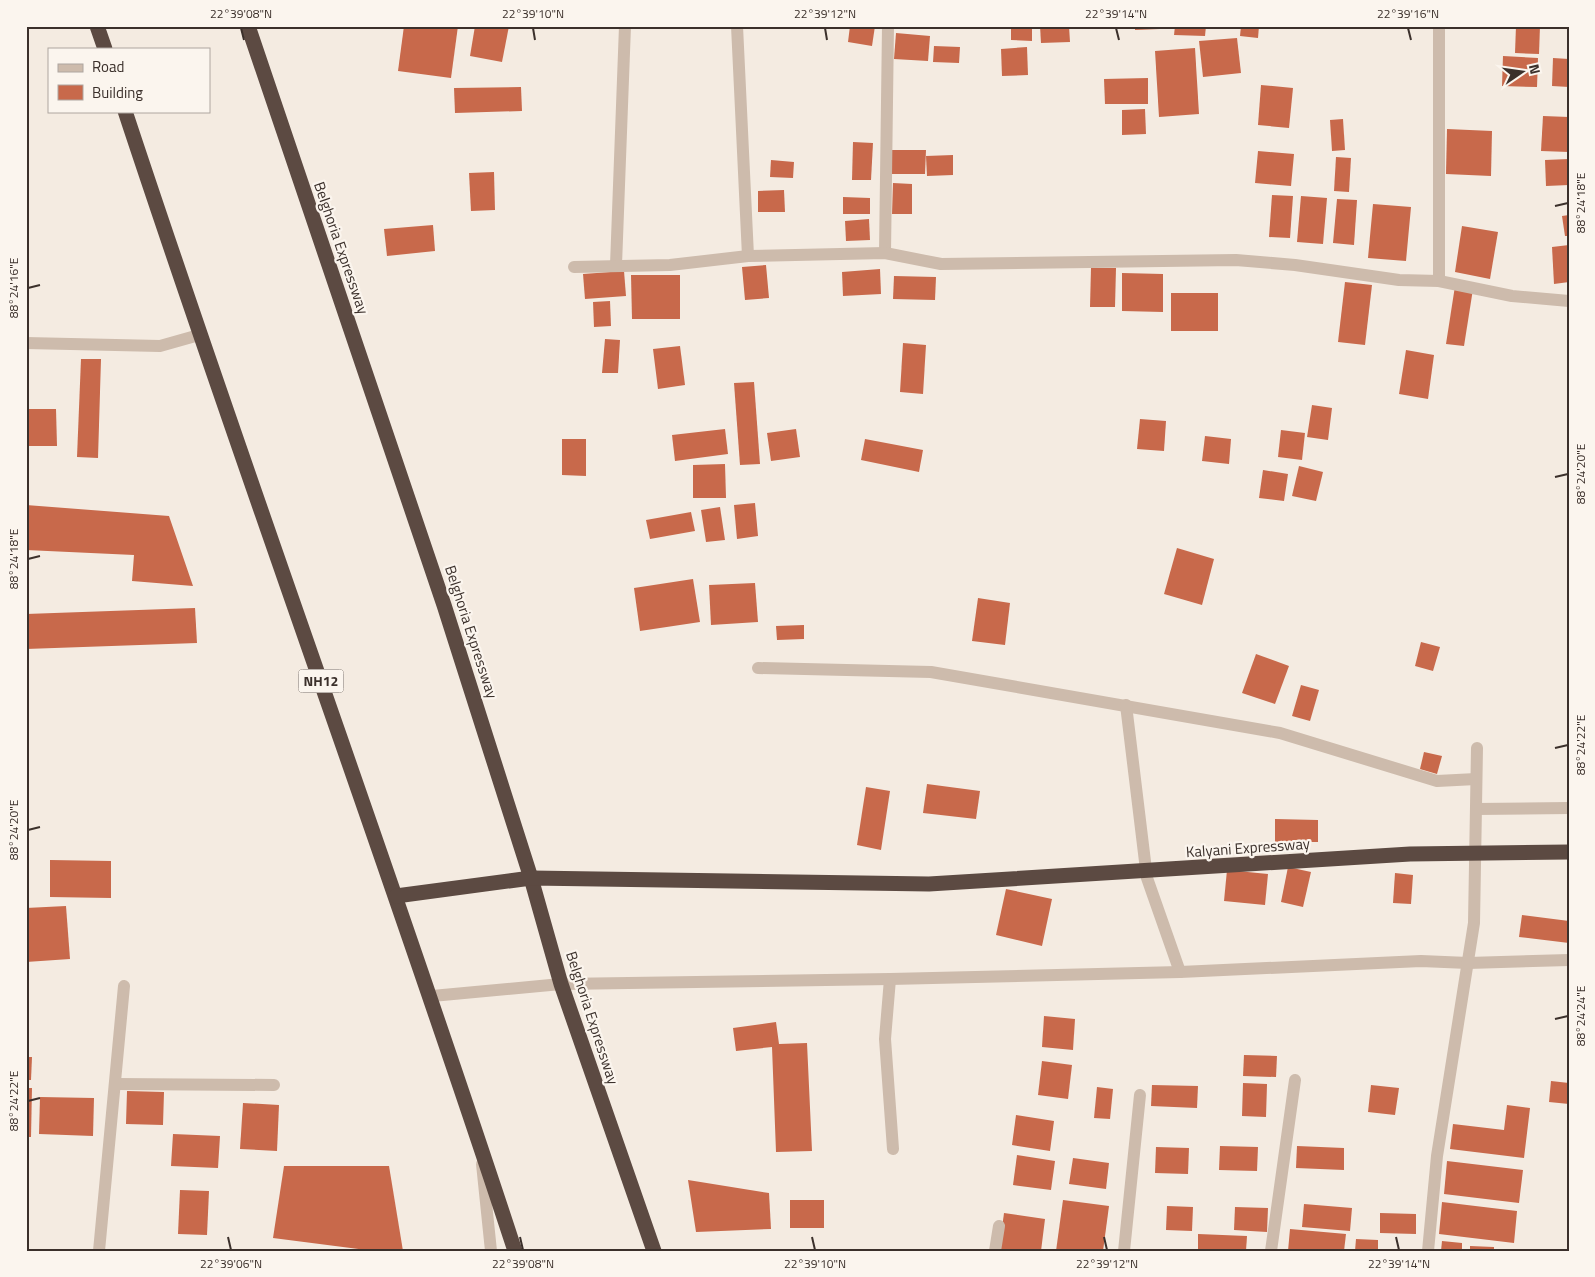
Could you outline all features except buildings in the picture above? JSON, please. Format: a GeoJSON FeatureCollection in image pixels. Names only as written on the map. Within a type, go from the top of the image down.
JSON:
{"type":"FeatureCollection","features":[{"type":"Feature","properties":{"kind":"highway"},"geometry":{"type":"LineString","coordinates":[[98,26],[105,48]]}},
{"type":"Feature","properties":{"kind":"highway","name":"Belghoria Expressway"},"geometry":{"type":"LineString","coordinates":[[248,26],[444,605],[532,878],[561,984],[654,1251]]}},
{"type":"Feature","properties":{"kind":"highway","name":"NH12"},"geometry":{"type":"LineString","coordinates":[[126,112],[199,335],[432,996],[515,1251]]}},
{"type":"Feature","properties":{"kind":"highway","name":"Kalyani Expressway"},"geometry":{"type":"LineString","coordinates":[[396,896],[532,878],[929,884],[1410,854],[1569,852]]}},
{"type":"Feature","properties":{"kind":"street"},"geometry":{"type":"LineString","coordinates":[[616,265],[625,26]]}},
{"type":"Feature","properties":{"kind":"street"},"geometry":{"type":"LineString","coordinates":[[737,26],[748,256]]}},
{"type":"Feature","properties":{"kind":"street"},"geometry":{"type":"LineString","coordinates":[[885,253],[888,26]]}},
{"type":"Feature","properties":{"kind":"street"},"geometry":{"type":"LineString","coordinates":[[1439,26],[1439,281]]}},
{"type":"Feature","properties":{"kind":"street"},"geometry":{"type":"LineString","coordinates":[[574,267],[670,265],[748,256],[885,253],[941,264],[1236,260],[1295,265],[1399,280],[1439,281],[1512,296],[1569,301]]}},
{"type":"Feature","properties":{"kind":"street"},"geometry":{"type":"LineString","coordinates":[[26,343],[160,346],[199,335]]}},
{"type":"Feature","properties":{"kind":"street"},"geometry":{"type":"LineString","coordinates":[[758,668],[931,672],[1044,694],[1126,705],[1280,733],[1437,781],[1476,778]]}},
{"type":"Feature","properties":{"kind":"street"},"geometry":{"type":"LineString","coordinates":[[1126,705],[1147,878],[1180,972]]}},
{"type":"Feature","properties":{"kind":"street"},"geometry":{"type":"LineString","coordinates":[[1428,1251],[1437,1156],[1474,923],[1477,748]]}},
{"type":"Feature","properties":{"kind":"street"},"geometry":{"type":"LineString","coordinates":[[1476,809],[1569,808]]}},
{"type":"Feature","properties":{"kind":"street"},"geometry":{"type":"LineString","coordinates":[[432,996],[561,984],[890,979],[1180,972],[1421,961],[1468,963],[1569,960]]}},
{"type":"Feature","properties":{"kind":"street"},"geometry":{"type":"LineString","coordinates":[[890,979],[884,1039],[893,1149]]}},
{"type":"Feature","properties":{"kind":"street"},"geometry":{"type":"LineString","coordinates":[[99,1251],[124,986]]}},
{"type":"Feature","properties":{"kind":"street"},"geometry":{"type":"LineString","coordinates":[[1271,1251],[1295,1080]]}},
{"type":"Feature","properties":{"kind":"street"},"geometry":{"type":"LineString","coordinates":[[116,1084],[274,1086]]}},
{"type":"Feature","properties":{"kind":"street"},"geometry":{"type":"LineString","coordinates":[[1124,1251],[1140,1095]]}},
{"type":"Feature","properties":{"kind":"street"},"geometry":{"type":"LineString","coordinates":[[479,1140],[491,1251]]}},
{"type":"Feature","properties":{"kind":"street"},"geometry":{"type":"LineString","coordinates":[[996,1251],[999,1226]]}}]}
